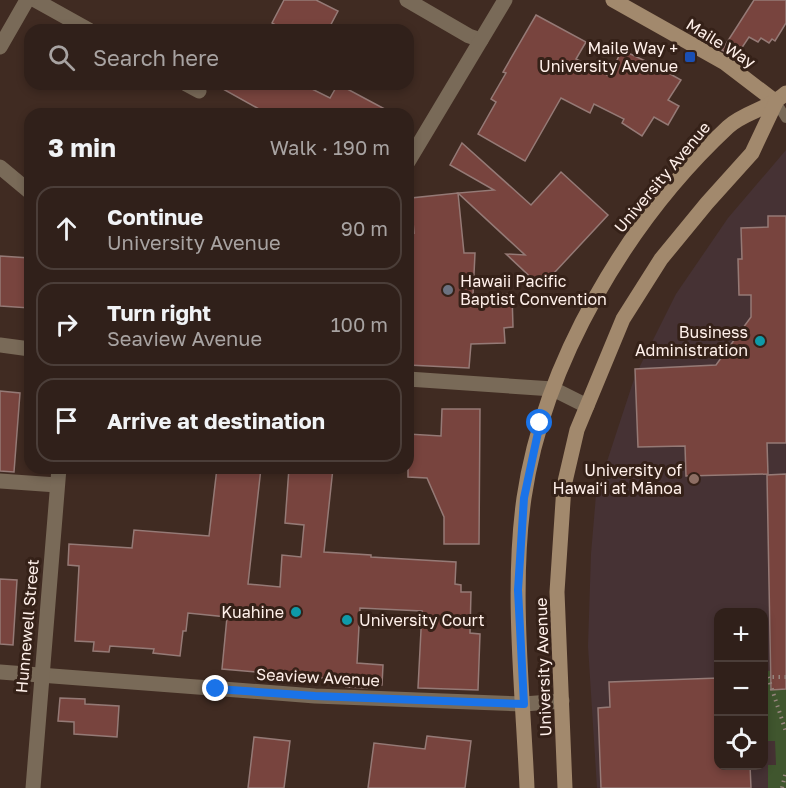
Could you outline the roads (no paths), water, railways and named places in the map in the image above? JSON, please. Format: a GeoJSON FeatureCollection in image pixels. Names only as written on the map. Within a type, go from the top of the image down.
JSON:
{"type":"FeatureCollection","features":[{"type":"Feature","properties":{"kind":"main road","name":"Maile Way"},"geometry":{"type":"LineString","coordinates":[[613,0],[725,63],[783,100]]}},
{"type":"Feature","properties":{"kind":"main road","name":"University Avenue"},"geometry":{"type":"LineString","coordinates":[[527,788],[518,590],[524,498],[540,423],[576,336],[629,241],[675,183],[730,125],[783,100]]}},
{"type":"Feature","properties":{"kind":"main road","name":"University Avenue"},"geometry":{"type":"LineString","coordinates":[[566,788],[557,592],[564,486],[577,430],[623,319],[661,259],[706,202],[752,153],[783,100]]}},
{"type":"Feature","properties":{"kind":"street"},"geometry":{"type":"LineString","coordinates":[[0,47],[27,0]]}},
{"type":"Feature","properties":{"kind":"street"},"geometry":{"type":"LineString","coordinates":[[35,0],[78,24]]}},
{"type":"Feature","properties":{"kind":"street"},"geometry":{"type":"LineString","coordinates":[[407,0],[481,40]]}},
{"type":"Feature","properties":{"kind":"street"},"geometry":{"type":"LineString","coordinates":[[414,152],[505,0]]}},
{"type":"Feature","properties":{"kind":"street"},"geometry":{"type":"LineString","coordinates":[[0,166],[24,187]]}},
{"type":"Feature","properties":{"kind":"street"},"geometry":{"type":"LineString","coordinates":[[0,345],[24,347]]}},
{"type":"Feature","properties":{"kind":"street"},"geometry":{"type":"LineString","coordinates":[[414,379],[553,389],[587,406]]}},
{"type":"Feature","properties":{"kind":"street","name":"Hunnewell Street"},"geometry":{"type":"LineString","coordinates":[[33,788],[40,675],[58,474]]}},
{"type":"Feature","properties":{"kind":"street"},"geometry":{"type":"LineString","coordinates":[[0,481],[57,485]]}},
{"type":"Feature","properties":{"kind":"street","name":"Seaview Avenue"},"geometry":{"type":"LineString","coordinates":[[0,672],[315,696],[524,704],[562,701]]}},
{"type":"Feature","properties":{"kind":"lane","name":"Maile Way"},"geometry":{"type":"LineString","coordinates":[[783,100],[786,118]]}},
{"type":"Feature","properties":{"kind":"place","name":"Maile Way + University Avenue"},"geometry":{"type":"Point","coordinates":[690,57]}},
{"type":"Feature","properties":{"kind":"place","name":"Hawaii Pacific Baptist Convention"},"geometry":{"type":"Point","coordinates":[448,290]}},
{"type":"Feature","properties":{"kind":"place","name":"Business Administration"},"geometry":{"type":"Point","coordinates":[760,341]}},
{"type":"Feature","properties":{"kind":"place","name":"University of Hawaiʻi at Mānoa"},"geometry":{"type":"Point","coordinates":[694,479]}},
{"type":"Feature","properties":{"kind":"place","name":"Kuahine"},"geometry":{"type":"Point","coordinates":[296,612]}},
{"type":"Feature","properties":{"kind":"place","name":"University Court"},"geometry":{"type":"Point","coordinates":[347,620]}}]}
